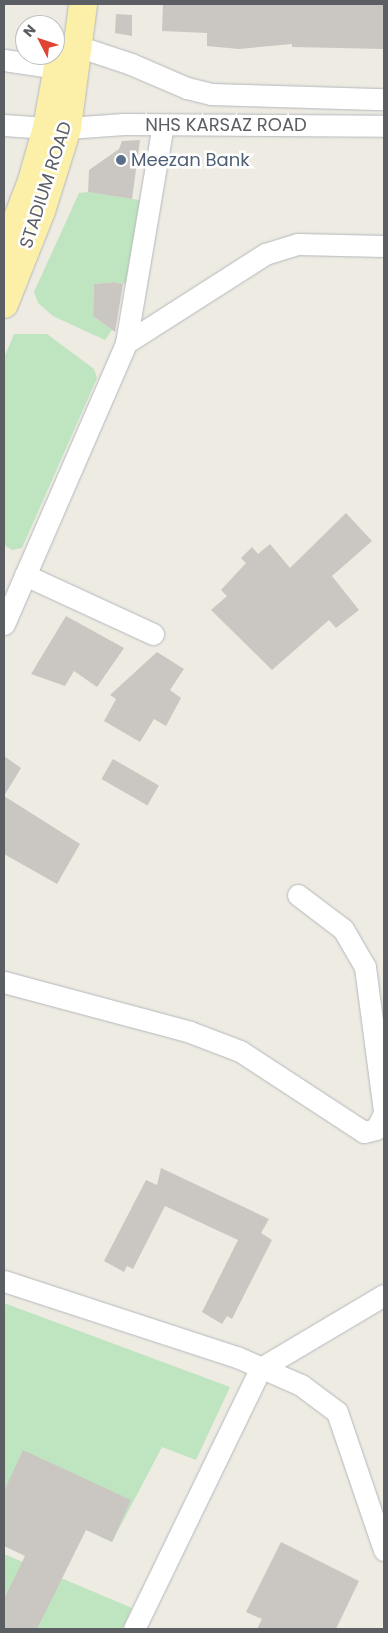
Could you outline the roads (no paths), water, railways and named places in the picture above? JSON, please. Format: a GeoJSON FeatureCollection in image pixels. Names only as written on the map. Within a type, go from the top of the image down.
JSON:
{"type":"FeatureCollection","features":[{"type":"Feature","properties":{"kind":"main road","name":"STADIUM ROAD"},"geometry":{"type":"LineString","coordinates":[[6,241],[57,128],[58,68],[66,4]]}},
{"type":"Feature","properties":{"kind":"main road","name":"STADIUM ROAD"},"geometry":{"type":"LineString","coordinates":[[4,304],[41,211],[57,128],[80,47],[83,4]]}},
{"type":"Feature","properties":{"kind":"street"},"geometry":{"type":"LineString","coordinates":[[80,47],[131,64],[187,88],[211,94],[384,99]]}},
{"type":"Feature","properties":{"kind":"street"},"geometry":{"type":"LineString","coordinates":[[4,60],[58,68]]}},
{"type":"Feature","properties":{"kind":"street"},"geometry":{"type":"LineString","coordinates":[[211,94],[212,124]]}},
{"type":"Feature","properties":{"kind":"street","name":"NHS KARSAZ ROAD"},"geometry":{"type":"LineString","coordinates":[[4,125],[57,128],[212,124],[384,126]]}},
{"type":"Feature","properties":{"kind":"street"},"geometry":{"type":"LineString","coordinates":[[4,624],[126,343],[163,125]]}},
{"type":"Feature","properties":{"kind":"street"},"geometry":{"type":"LineString","coordinates":[[126,343],[265,254],[298,244],[384,246]]}},
{"type":"Feature","properties":{"kind":"street"},"geometry":{"type":"LineString","coordinates":[[25,575],[153,634]]}},
{"type":"Feature","properties":{"kind":"street"},"geometry":{"type":"LineString","coordinates":[[4,982],[190,1032],[240,1051],[364,1132],[376,1129],[384,1113],[364,967],[343,929],[298,895]]}},
{"type":"Feature","properties":{"kind":"street"},"geometry":{"type":"LineString","coordinates":[[4,1281],[262,1368],[300,1385],[337,1412],[384,1550]]}},
{"type":"Feature","properties":{"kind":"street"},"geometry":{"type":"LineString","coordinates":[[134,1629],[262,1368],[384,1295]]}},
{"type":"Feature","properties":{"kind":"place","name":"Meezan Bank"},"geometry":{"type":"Point","coordinates":[121,160]}}]}
